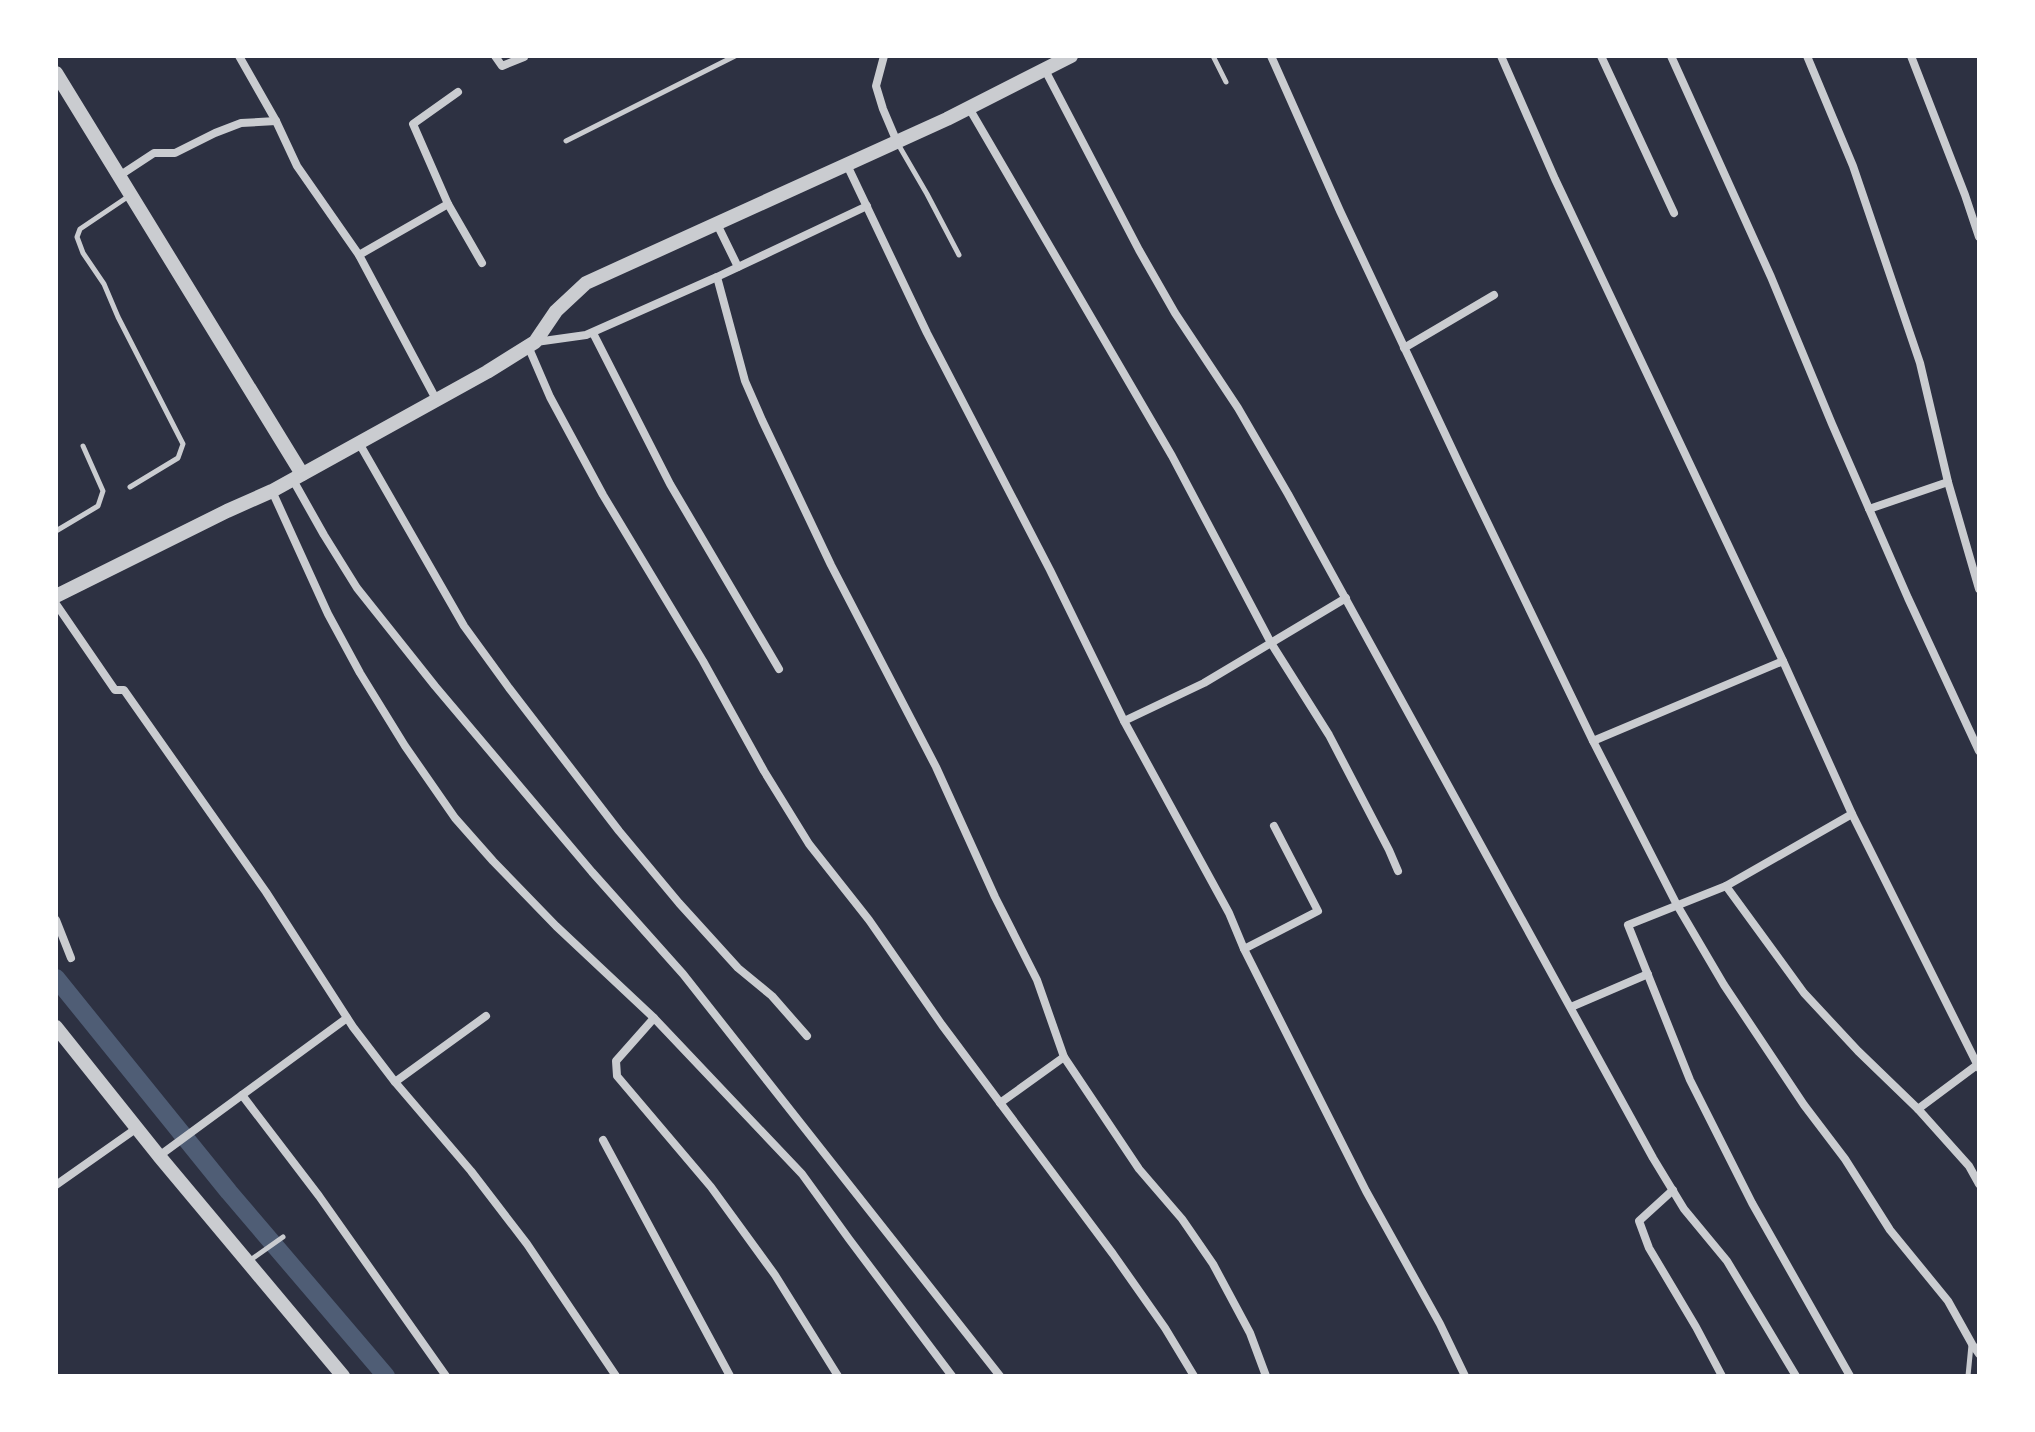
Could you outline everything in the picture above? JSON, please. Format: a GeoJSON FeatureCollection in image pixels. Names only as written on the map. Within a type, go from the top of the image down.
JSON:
{"type":"FeatureCollection","features":[{"type":"Feature","properties":{"kind":"street"},"geometry":{"type":"LineString","coordinates":[[239,56],[276,121],[297,166],[359,255],[437,401]]}},
{"type":"Feature","properties":{"kind":"street"},"geometry":{"type":"LineString","coordinates":[[495,56],[502,66],[524,57]]}},
{"type":"Feature","properties":{"kind":"street"},"geometry":{"type":"LineString","coordinates":[[884,56],[876,86],[897,142]]}},
{"type":"Feature","properties":{"kind":"street"},"geometry":{"type":"LineString","coordinates":[[532,344],[556,311],[586,283],[897,142],[1071,56]]}},
{"type":"Feature","properties":{"kind":"street"},"geometry":{"type":"LineString","coordinates":[[1271,56],[1404,348],[1593,741],[1677,905],[1724,985],[1804,1105],[1845,1159],[1890,1230],[1948,1301],[1979,1354]]}},
{"type":"Feature","properties":{"kind":"street"},"geometry":{"type":"LineString","coordinates":[[1501,56],[1555,179],[1852,814],[1978,1067],[1918,1109]]}},
{"type":"Feature","properties":{"kind":"street"},"geometry":{"type":"LineString","coordinates":[[1601,56],[1674,213]]}},
{"type":"Feature","properties":{"kind":"street"},"geometry":{"type":"LineString","coordinates":[[1671,56],[1771,277],[1908,598],[1979,751]]}},
{"type":"Feature","properties":{"kind":"street"},"geometry":{"type":"LineString","coordinates":[[1807,56],[1853,166],[1920,363],[1948,482],[1979,589]]}},
{"type":"Feature","properties":{"kind":"street"},"geometry":{"type":"LineString","coordinates":[[1911,56],[1979,237]]}},
{"type":"Feature","properties":{"kind":"street"},"geometry":{"type":"LineString","coordinates":[[1045,70],[1139,250],[1175,313],[1238,408],[1346,598],[1653,1158],[1684,1209],[1727,1261],[1796,1376]]}},
{"type":"Feature","properties":{"kind":"street"},"geometry":{"type":"LineString","coordinates":[[56,73],[297,477],[324,535],[357,588],[592,872],[683,974],[1000,1376]]}},
{"type":"Feature","properties":{"kind":"street"},"geometry":{"type":"LineString","coordinates":[[458,92],[413,124],[448,204],[482,263]]}},
{"type":"Feature","properties":{"kind":"street"},"geometry":{"type":"LineString","coordinates":[[969,108],[1172,456],[1271,643],[1329,735],[1398,871]]}},
{"type":"Feature","properties":{"kind":"street"},"geometry":{"type":"LineString","coordinates":[[119,176],[154,153],[175,153],[241,123],[276,121]]}},
{"type":"Feature","properties":{"kind":"street"},"geometry":{"type":"LineString","coordinates":[[847,165],[927,333],[1124,721],[1229,913],[1244,949],[1366,1191],[1440,1324],[1465,1376]]}},
{"type":"Feature","properties":{"kind":"street"},"geometry":{"type":"LineString","coordinates":[[359,255],[448,204]]}},
{"type":"Feature","properties":{"kind":"street"},"geometry":{"type":"LineString","coordinates":[[56,596],[272,491],[437,401],[532,344],[593,333],[867,206]]}},
{"type":"Feature","properties":{"kind":"street"},"geometry":{"type":"LineString","coordinates":[[717,224],[738,267]]}},
{"type":"Feature","properties":{"kind":"street"},"geometry":{"type":"LineString","coordinates":[[717,277],[745,381],[762,420],[831,565],[936,767],[1037,980],[1064,1057],[1139,1169],[1182,1219],[1213,1264],[1250,1333],[1266,1376]]}},
{"type":"Feature","properties":{"kind":"street"},"geometry":{"type":"LineString","coordinates":[[1404,348],[1494,295]]}},
{"type":"Feature","properties":{"kind":"street"},"geometry":{"type":"LineString","coordinates":[[593,333],[670,484],[779,669]]}},
{"type":"Feature","properties":{"kind":"street"},"geometry":{"type":"LineString","coordinates":[[532,344],[550,397],[570,437],[802,832],[1113,1254],[1194,1376]]}},
{"type":"Feature","properties":{"kind":"street"},"geometry":{"type":"LineString","coordinates":[[359,443],[464,626],[509,688],[619,831],[679,903],[738,968],[772,996],[807,1036]]}},
{"type":"Feature","properties":{"kind":"street"},"geometry":{"type":"LineString","coordinates":[[1869,509],[1948,482]]}},
{"type":"Feature","properties":{"kind":"street"},"geometry":{"type":"LineString","coordinates":[[272,491],[322,602],[360,673],[455,818],[556,926],[654,1018],[802,1174],[952,1376]]}},
{"type":"Feature","properties":{"kind":"street"},"geometry":{"type":"LineString","coordinates":[[1124,721],[1204,683],[1346,598]]}},
{"type":"Feature","properties":{"kind":"street"},"geometry":{"type":"LineString","coordinates":[[56,604],[115,690],[124,690],[257,879],[347,1018],[527,1244],[616,1376]]}},
{"type":"Feature","properties":{"kind":"street"},"geometry":{"type":"LineString","coordinates":[[1593,741],[1783,661]]}},
{"type":"Feature","properties":{"kind":"street"},"geometry":{"type":"LineString","coordinates":[[1850,1376],[1752,1203],[1690,1080],[1628,925],[1726,886],[1852,814]]}},
{"type":"Feature","properties":{"kind":"street"},"geometry":{"type":"LineString","coordinates":[[1244,949],[1318,911],[1274,826]]}},
{"type":"Feature","properties":{"kind":"street"},"geometry":{"type":"LineString","coordinates":[[1726,886],[1804,993],[1918,1109],[1969,1166],[1979,1184]]}},
{"type":"Feature","properties":{"kind":"street"},"geometry":{"type":"LineString","coordinates":[[56,920],[71,958]]}},
{"type":"Feature","properties":{"kind":"street"},"geometry":{"type":"LineString","coordinates":[[1571,1007],[1648,974]]}},
{"type":"Feature","properties":{"kind":"street"},"geometry":{"type":"LineString","coordinates":[[395,1082],[486,1016]]}},
{"type":"Feature","properties":{"kind":"street"},"geometry":{"type":"LineString","coordinates":[[159,1156],[347,1018]]}},
{"type":"Feature","properties":{"kind":"street"},"geometry":{"type":"LineString","coordinates":[[654,1018],[616,1061],[617,1076],[711,1187],[775,1275],[838,1376]]}},
{"type":"Feature","properties":{"kind":"street"},"geometry":{"type":"LineString","coordinates":[[56,1027],[343,1376]]}},
{"type":"Feature","properties":{"kind":"street"},"geometry":{"type":"LineString","coordinates":[[1000,1103],[1064,1057]]}},
{"type":"Feature","properties":{"kind":"street"},"geometry":{"type":"LineString","coordinates":[[242,1095],[319,1196],[446,1376]]}},
{"type":"Feature","properties":{"kind":"street"},"geometry":{"type":"LineString","coordinates":[[56,1185],[137,1128]]}},
{"type":"Feature","properties":{"kind":"street"},"geometry":{"type":"LineString","coordinates":[[603,1140],[730,1376]]}},
{"type":"Feature","properties":{"kind":"street"},"geometry":{"type":"LineString","coordinates":[[1969,1166],[1979,1161]]}},
{"type":"Feature","properties":{"kind":"street"},"geometry":{"type":"LineString","coordinates":[[1673,1190],[1639,1221],[1649,1248],[1722,1376]]}},
{"type":"Feature","properties":{"kind":"lane"},"geometry":{"type":"LineString","coordinates":[[566,141],[735,56]]}},
{"type":"Feature","properties":{"kind":"lane"},"geometry":{"type":"LineString","coordinates":[[1213,56],[1226,82]]}},
{"type":"Feature","properties":{"kind":"lane"},"geometry":{"type":"LineString","coordinates":[[897,142],[959,255]]}},
{"type":"Feature","properties":{"kind":"lane"},"geometry":{"type":"LineString","coordinates":[[130,487],[178,458],[183,444],[104,284],[83,253],[77,237],[80,229],[131,195]]}},
{"type":"Feature","properties":{"kind":"lane"},"geometry":{"type":"LineString","coordinates":[[56,531],[98,506],[103,491],[83,446]]}},
{"type":"Feature","properties":{"kind":"lane"},"geometry":{"type":"LineString","coordinates":[[248,1261],[283,1237]]}},
{"type":"Feature","properties":{"kind":"lane"},"geometry":{"type":"LineString","coordinates":[[1968,1376],[1972,1344]]}},
{"type":"Feature","properties":{"kind":"waterway"},"geometry":{"type":"LineString","coordinates":[[56,978],[229,1192],[386,1376]]}}]}
